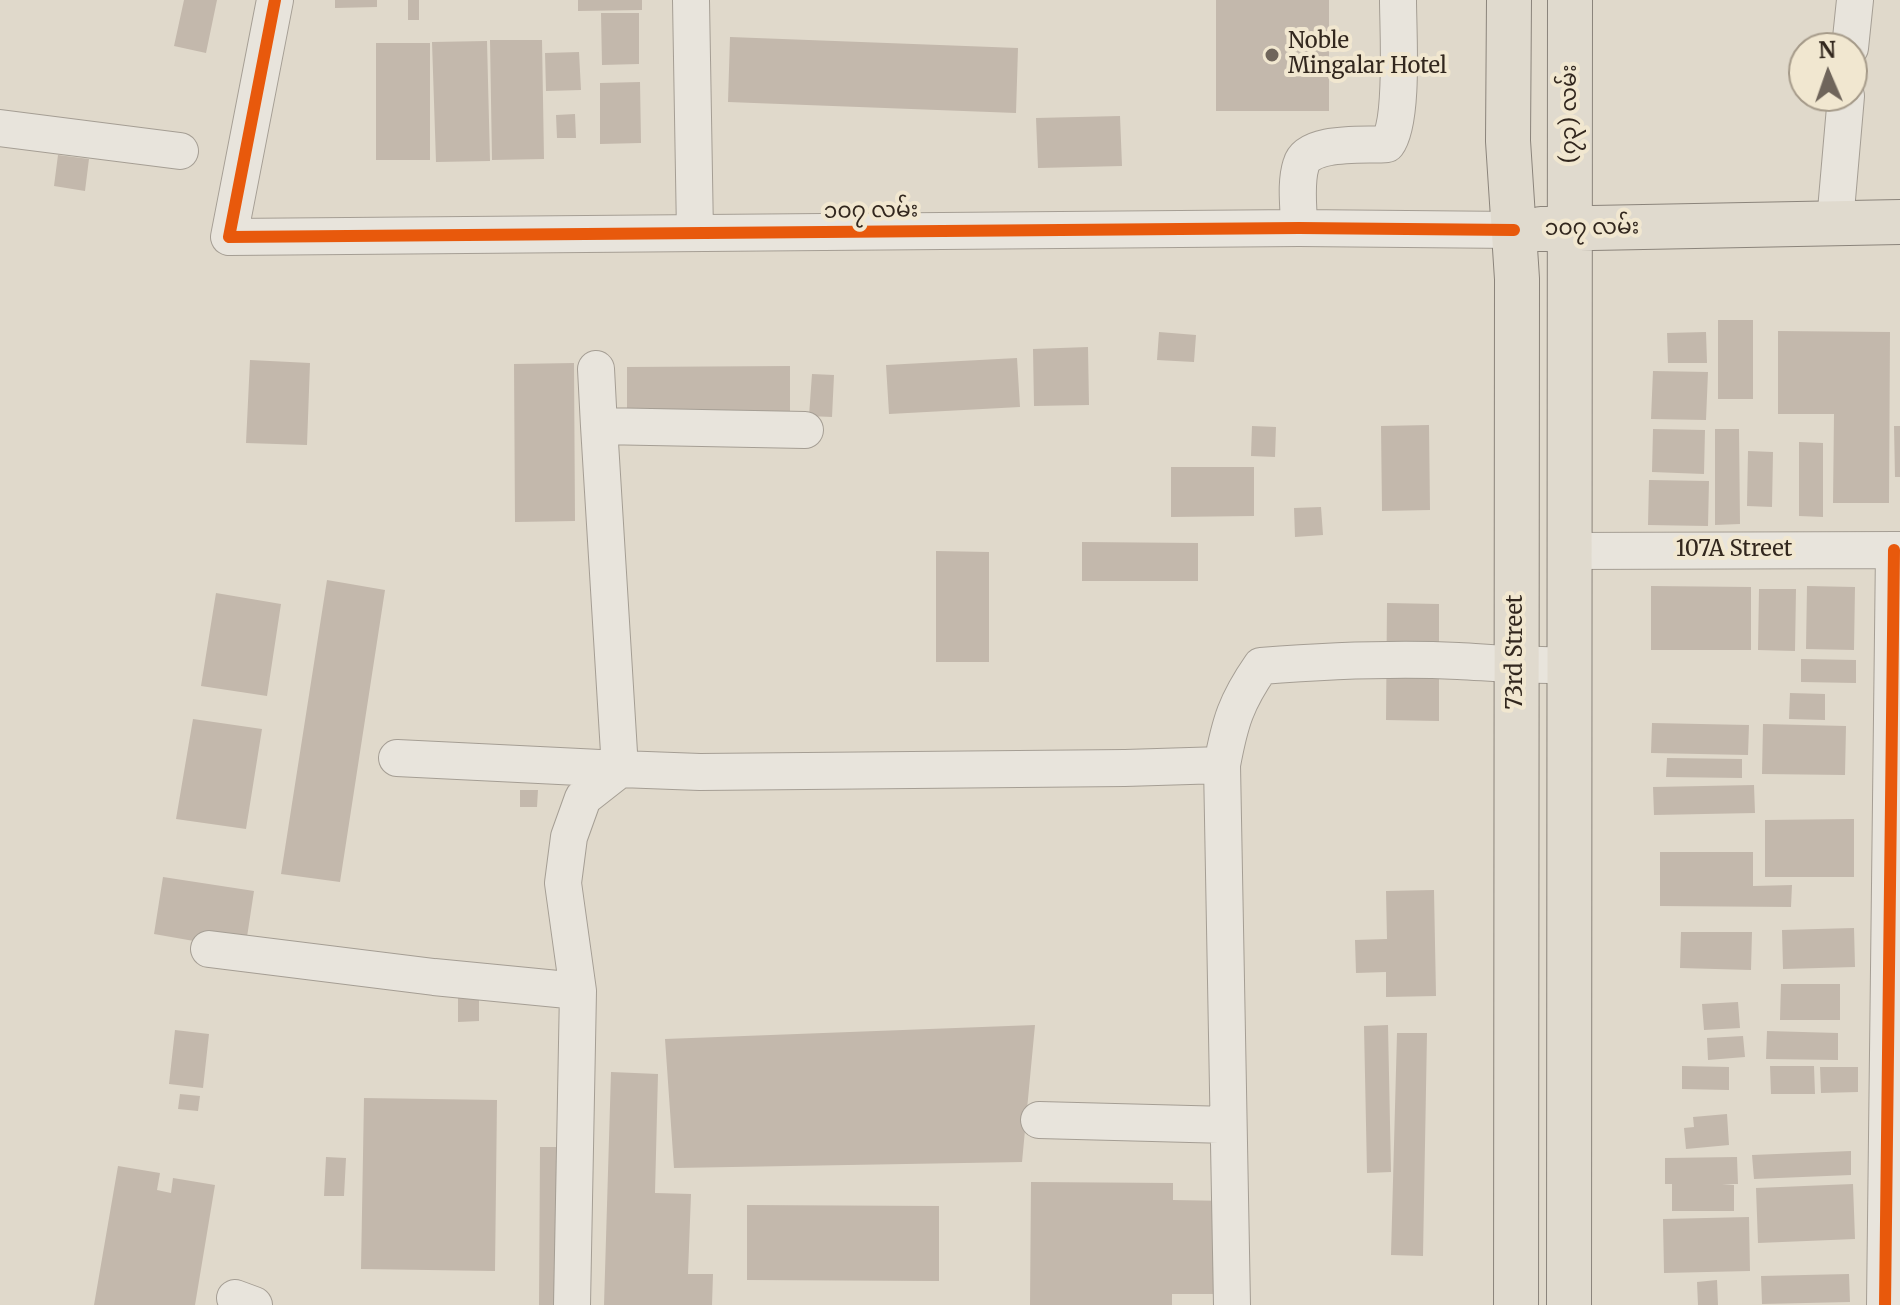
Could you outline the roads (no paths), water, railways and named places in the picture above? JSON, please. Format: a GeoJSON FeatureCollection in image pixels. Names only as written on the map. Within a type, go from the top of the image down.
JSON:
{"type":"FeatureCollection","features":[{"type":"Feature","properties":{"kind":"main road","name":"73rd Street"},"geometry":{"type":"LineString","coordinates":[[1509,0],[1508,141],[1517,279],[1516,1305]]}},
{"type":"Feature","properties":{"kind":"main road","name":"(၇၃) လမ်း"},"geometry":{"type":"LineString","coordinates":[[1570,0],[1571,229]]}},
{"type":"Feature","properties":{"kind":"main road","name":"၁၀၇ လမ်း"},"geometry":{"type":"LineString","coordinates":[[1514,230],[1900,222]]}},
{"type":"Feature","properties":{"kind":"main road"},"geometry":{"type":"LineString","coordinates":[[1569,1305],[1571,229]]}},
{"type":"Feature","properties":{"kind":"street","name":"၁၀၇ လမ်း"},"geometry":{"type":"LineString","coordinates":[[275,0],[229,237],[1299,228],[1514,230]]}},
{"type":"Feature","properties":{"kind":"street"},"geometry":{"type":"LineString","coordinates":[[691,0],[695,233]]}},
{"type":"Feature","properties":{"kind":"street"},"geometry":{"type":"LineString","coordinates":[[1299,228],[1301,161],[1309,153],[1323,147],[1387,144],[1393,136],[1397,109],[1398,0]]}},
{"type":"Feature","properties":{"kind":"street"},"geometry":{"type":"LineString","coordinates":[[1852,32],[1855,0]]}},
{"type":"Feature","properties":{"kind":"street"},"geometry":{"type":"LineString","coordinates":[[1835,222],[1845,112]]}},
{"type":"Feature","properties":{"kind":"street"},"geometry":{"type":"LineString","coordinates":[[0,128],[180,151]]}},
{"type":"Feature","properties":{"kind":"street"},"geometry":{"type":"LineString","coordinates":[[596,369],[620,769]]}},
{"type":"Feature","properties":{"kind":"street"},"geometry":{"type":"LineString","coordinates":[[599,426],[805,430]]}},
{"type":"Feature","properties":{"kind":"street"},"geometry":{"type":"LineString","coordinates":[[1885,1305],[1897,550]]}},
{"type":"Feature","properties":{"kind":"street","name":"107A Street"},"geometry":{"type":"LineString","coordinates":[[1569,551],[1897,550]]}},
{"type":"Feature","properties":{"kind":"street"},"geometry":{"type":"LineString","coordinates":[[1232,1305],[1222,765],[1230,722],[1244,691],[1261,666],[1304,662],[1429,661],[1516,666],[1569,665]]}},
{"type":"Feature","properties":{"kind":"street"},"geometry":{"type":"LineString","coordinates":[[397,758],[700,772],[1222,765]]}},
{"type":"Feature","properties":{"kind":"street"},"geometry":{"type":"LineString","coordinates":[[572,1305],[578,991],[563,883],[569,837],[583,798],[620,769]]}},
{"type":"Feature","properties":{"kind":"street"},"geometry":{"type":"LineString","coordinates":[[209,949],[578,991]]}},
{"type":"Feature","properties":{"kind":"street"},"geometry":{"type":"LineString","coordinates":[[1039,1120],[1228,1125]]}},
{"type":"Feature","properties":{"kind":"place","name":"Noble Mingalar Hotel"},"geometry":{"type":"Point","coordinates":[1272,55]}}]}
